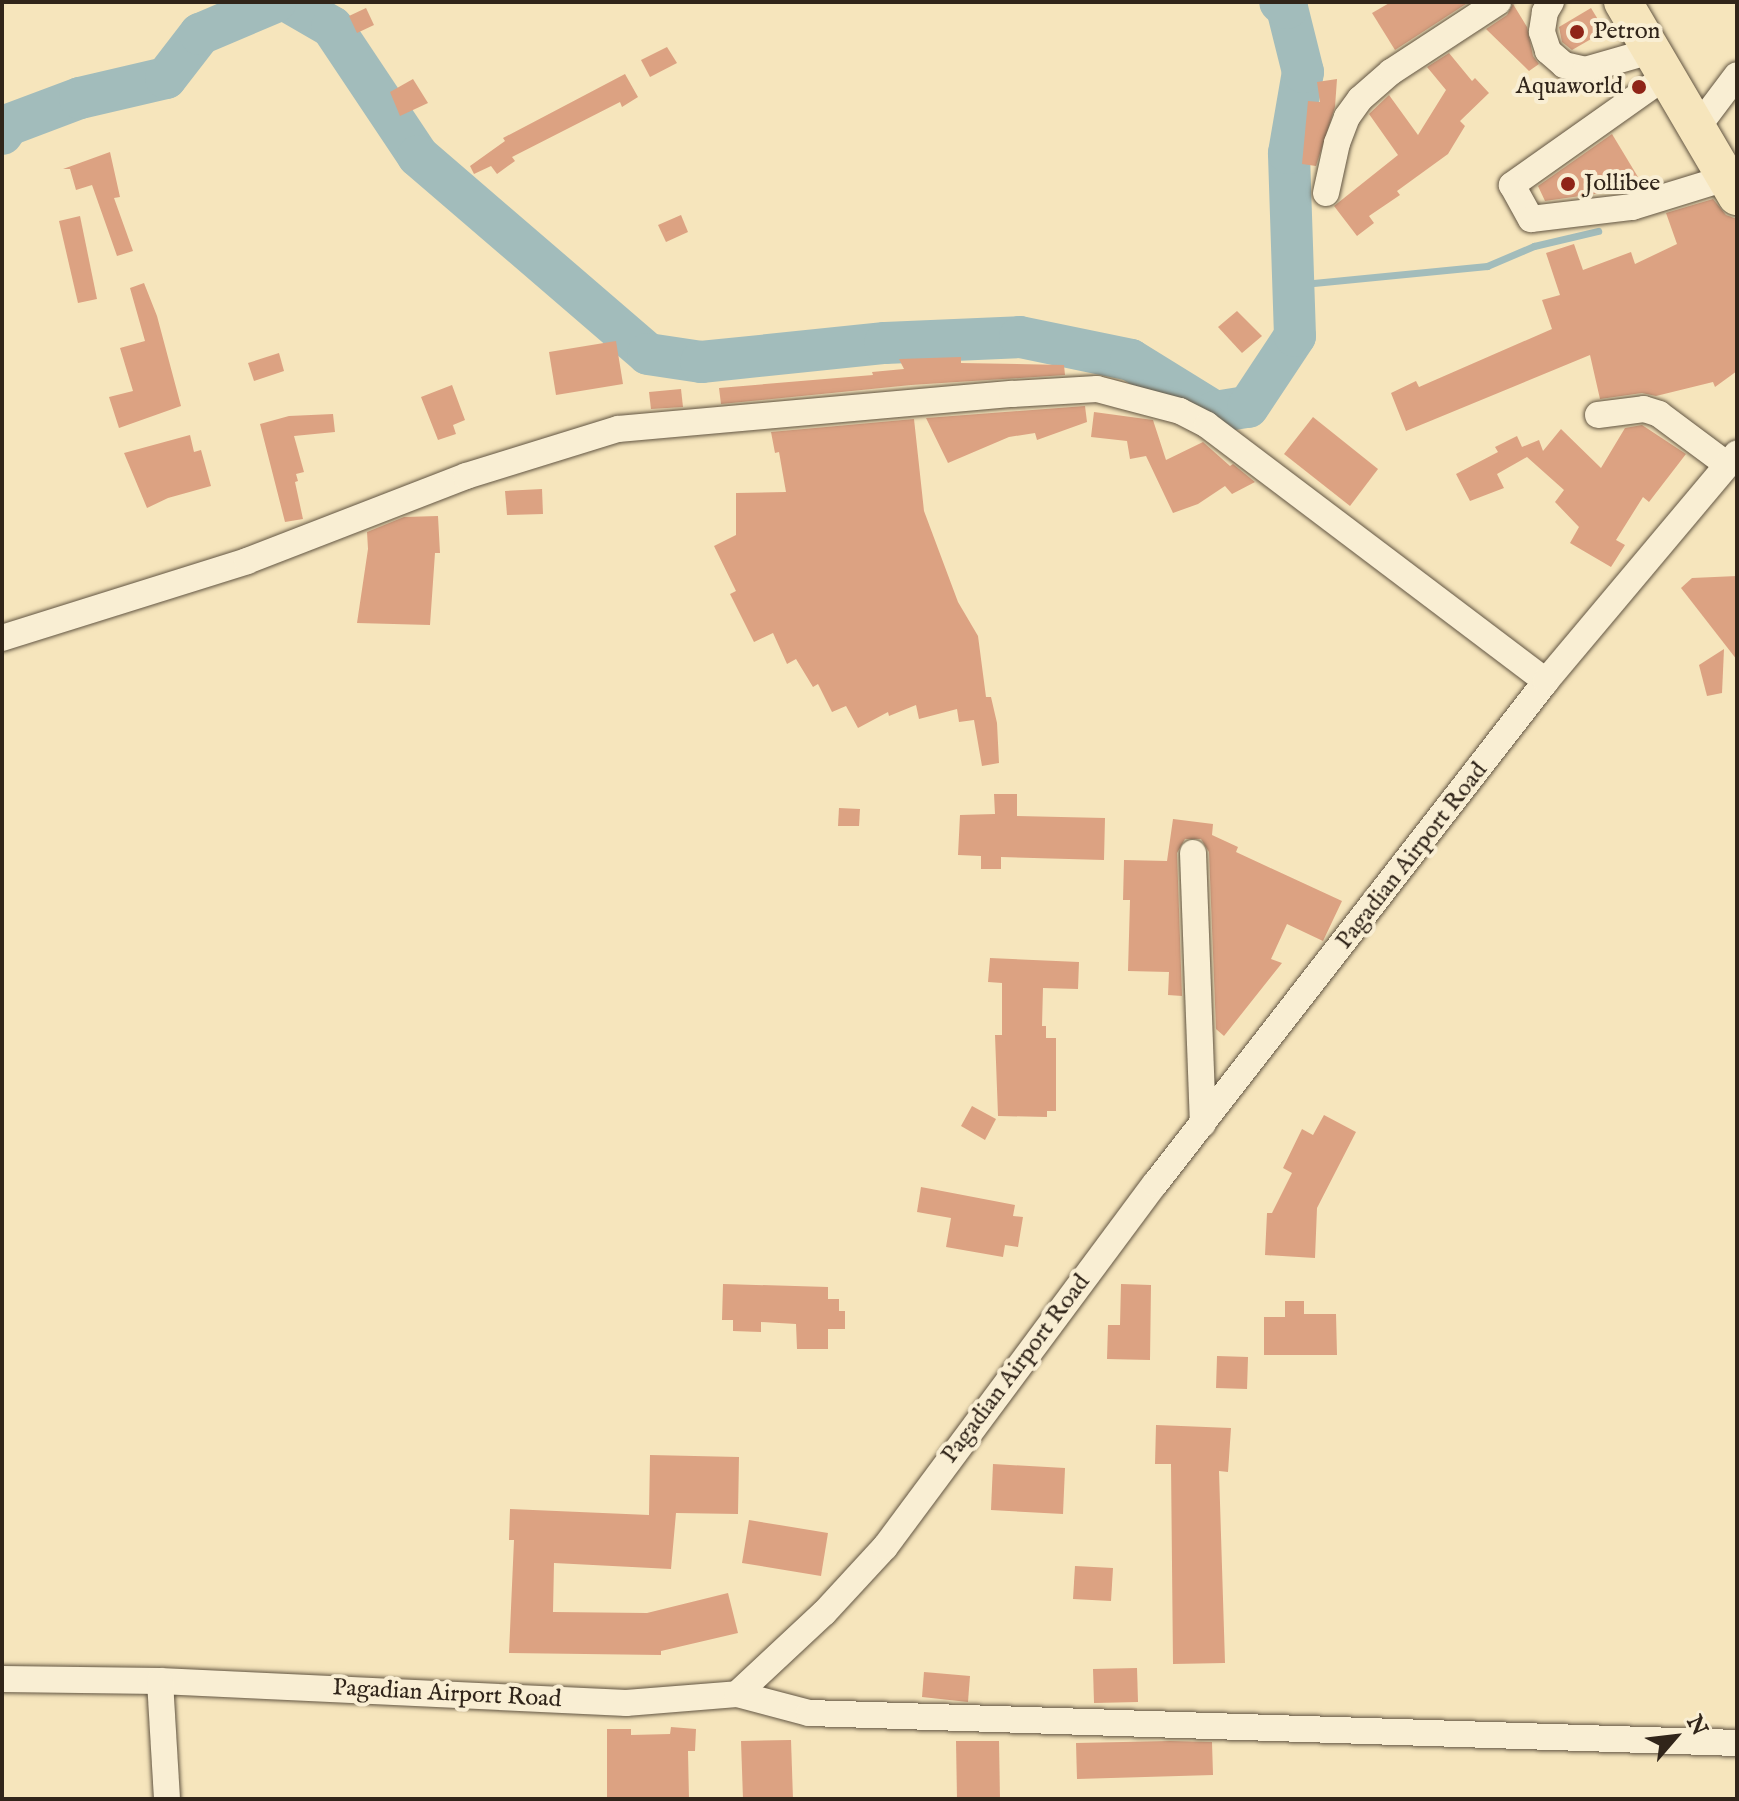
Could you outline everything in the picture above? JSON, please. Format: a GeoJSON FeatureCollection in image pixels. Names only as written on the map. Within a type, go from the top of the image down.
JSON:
{"type":"FeatureCollection","features":[{"type":"Feature","properties":{"kind":"highway"},"geometry":{"type":"LineString","coordinates":[[1623,2],[1731,187]]}},
{"type":"Feature","properties":{"kind":"street"},"geometry":{"type":"LineString","coordinates":[[1326,193],[1337,143],[1347,117],[1360,99],[1391,72],[1498,2]]}},
{"type":"Feature","properties":{"kind":"street"},"geometry":{"type":"LineString","coordinates":[[1551,2],[1545,12],[1542,32],[1548,51],[1564,65],[1585,70],[1659,64]]}},
{"type":"Feature","properties":{"kind":"street"},"geometry":{"type":"LineString","coordinates":[[1659,64],[1512,185],[1531,219],[1632,207],[1731,187]]}},
{"type":"Feature","properties":{"kind":"street"},"geometry":{"type":"LineString","coordinates":[[1697,128],[1737,75]]}},
{"type":"Feature","properties":{"kind":"street"},"geometry":{"type":"LineString","coordinates":[[2,638],[247,561],[466,476],[618,429],[1097,389],[1180,411],[1207,425],[1546,681]]}},
{"type":"Feature","properties":{"kind":"street"},"geometry":{"type":"LineString","coordinates":[[1598,415],[1644,409],[1659,414],[1732,458]]}},
{"type":"Feature","properties":{"kind":"street","name":"Pagadian Airport Road"},"geometry":{"type":"LineString","coordinates":[[2,1679],[160,1681],[626,1703],[737,1694],[824,1613],[885,1547],[1012,1373],[1546,681],[1732,458]]}},
{"type":"Feature","properties":{"kind":"street"},"geometry":{"type":"LineString","coordinates":[[1193,853],[1203,1124]]}},
{"type":"Feature","properties":{"kind":"street"},"geometry":{"type":"LineString","coordinates":[[160,1681],[167,1799]]}},
{"type":"Feature","properties":{"kind":"street"},"geometry":{"type":"LineString","coordinates":[[737,1694],[809,1713],[1737,1743]]}},
{"type":"Feature","properties":{"kind":"building"},"geometry":{"type":"Polygon","coordinates":[[[1391,2],[1469,2],[1395,50],[1372,13],[1391,2]]]}},
{"type":"Feature","properties":{"kind":"building"},"geometry":{"type":"Polygon","coordinates":[[[1513,4],[1527,27],[1533,56],[1539,64],[1529,71],[1486,29],[1507,15],[1513,4]]]}},
{"type":"Feature","properties":{"kind":"building"},"geometry":{"type":"Polygon","coordinates":[[[366,8],[374,25],[357,33],[349,16],[366,8]]]}},
{"type":"Feature","properties":{"kind":"building","name":"Petron"},"geometry":{"type":"Polygon","coordinates":[[[1591,8],[1605,31],[1572,50],[1562,42],[1559,27],[1591,8]]]}},
{"type":"Feature","properties":{"kind":"building"},"geometry":{"type":"Polygon","coordinates":[[[667,47],[677,63],[650,77],[641,60],[667,47]]]}},
{"type":"Feature","properties":{"kind":"building"},"geometry":{"type":"Polygon","coordinates":[[[1449,53],[1472,81],[1475,78],[1489,93],[1460,121],[1465,126],[1448,154],[1397,191],[1400,195],[1369,216],[1374,223],[1357,236],[1334,206],[1398,155],[1369,114],[1389,95],[1418,135],[1446,90],[1427,67],[1449,53]]]}},
{"type":"Feature","properties":{"kind":"building"},"geometry":{"type":"Polygon","coordinates":[[[625,74],[638,97],[622,107],[620,102],[512,157],[515,161],[497,174],[491,166],[474,174],[470,166],[505,141],[503,138],[625,74]]]}},
{"type":"Feature","properties":{"kind":"building"},"geometry":{"type":"Polygon","coordinates":[[[413,79],[428,103],[400,116],[390,92],[413,79]]]}},
{"type":"Feature","properties":{"kind":"building"},"geometry":{"type":"Polygon","coordinates":[[[1337,79],[1335,107],[1316,166],[1302,164],[1308,101],[1320,102],[1317,82],[1337,79]]]}},
{"type":"Feature","properties":{"kind":"building"},"geometry":{"type":"Polygon","coordinates":[[[1612,134],[1644,187],[1545,201],[1538,186],[1612,134]]]}},
{"type":"Feature","properties":{"kind":"building"},"geometry":{"type":"Polygon","coordinates":[[[110,152],[120,197],[114,198],[133,251],[117,256],[92,185],[76,190],[70,169],[63,169],[110,152]]]}},
{"type":"Feature","properties":{"kind":"building"},"geometry":{"type":"Polygon","coordinates":[[[1713,199],[1726,215],[1737,219],[1737,371],[1715,387],[1713,382],[1656,396],[1642,393],[1600,399],[1590,355],[1406,431],[1391,393],[1416,381],[1419,387],[1552,329],[1542,300],[1560,295],[1546,253],[1574,244],[1583,270],[1631,252],[1635,264],[1677,244],[1666,213],[1713,199]]]}},
{"type":"Feature","properties":{"kind":"building"},"geometry":{"type":"Polygon","coordinates":[[[681,215],[688,232],[666,242],[658,225],[681,215]]]}},
{"type":"Feature","properties":{"kind":"building"},"geometry":{"type":"Polygon","coordinates":[[[80,216],[97,299],[78,303],[59,221],[80,216]]]}},
{"type":"Feature","properties":{"kind":"building"},"geometry":{"type":"Polygon","coordinates":[[[144,283],[157,316],[181,406],[119,428],[109,397],[133,391],[120,348],[145,341],[130,288],[144,283]]]}},
{"type":"Feature","properties":{"kind":"building"},"geometry":{"type":"Polygon","coordinates":[[[1237,311],[1262,336],[1242,353],[1218,327],[1237,311]]]}},
{"type":"Feature","properties":{"kind":"building"},"geometry":{"type":"Polygon","coordinates":[[[616,341],[623,384],[556,395],[549,352],[616,341]]]}},
{"type":"Feature","properties":{"kind":"building"},"geometry":{"type":"Polygon","coordinates":[[[279,353],[284,371],[254,381],[248,363],[279,353]]]}},
{"type":"Feature","properties":{"kind":"building"},"geometry":{"type":"Polygon","coordinates":[[[961,357],[961,363],[1064,365],[1065,375],[911,385],[721,404],[719,388],[873,375],[872,372],[904,369],[899,359],[961,357]]]}},
{"type":"Feature","properties":{"kind":"building"},"geometry":{"type":"Polygon","coordinates":[[[452,385],[465,420],[453,425],[456,434],[438,440],[421,397],[452,385]]]}},
{"type":"Feature","properties":{"kind":"building"},"geometry":{"type":"Polygon","coordinates":[[[681,389],[683,407],[651,409],[649,392],[681,389]]]}},
{"type":"Feature","properties":{"kind":"building"},"geometry":{"type":"Polygon","coordinates":[[[1085,406],[1087,422],[1037,440],[1035,433],[1009,437],[948,463],[926,418],[1085,406]]]}},
{"type":"Feature","properties":{"kind":"building"},"geometry":{"type":"Polygon","coordinates":[[[1094,412],[1153,420],[1166,460],[1203,442],[1230,466],[1233,464],[1255,482],[1232,494],[1225,486],[1198,504],[1173,513],[1146,456],[1130,459],[1127,441],[1091,437],[1094,412]]]}},
{"type":"Feature","properties":{"kind":"building"},"geometry":{"type":"Polygon","coordinates":[[[333,414],[335,432],[294,436],[304,472],[296,474],[298,481],[295,482],[303,519],[285,522],[260,424],[289,416],[333,414]]]}},
{"type":"Feature","properties":{"kind":"building"},"geometry":{"type":"Polygon","coordinates":[[[1313,417],[1378,469],[1350,506],[1284,454],[1313,417]]]}},
{"type":"Feature","properties":{"kind":"building"},"geometry":{"type":"Polygon","coordinates":[[[914,419],[924,511],[958,602],[978,636],[986,697],[991,697],[997,723],[999,763],[982,766],[974,720],[959,722],[957,709],[919,719],[916,705],[889,716],[888,712],[858,728],[846,706],[832,712],[818,684],[813,687],[796,659],[787,664],[773,633],[754,642],[730,594],[736,591],[714,546],[736,535],[736,493],[786,492],[779,452],[775,453],[771,432],[914,419]]]}},
{"type":"Feature","properties":{"kind":"building"},"geometry":{"type":"Polygon","coordinates":[[[1642,425],[1686,454],[1649,502],[1643,497],[1616,540],[1625,545],[1611,567],[1570,543],[1579,527],[1555,502],[1564,490],[1527,457],[1497,474],[1504,488],[1470,501],[1456,474],[1498,452],[1495,447],[1517,436],[1522,447],[1539,440],[1543,451],[1561,429],[1601,468],[1625,428],[1642,425]]]}},
{"type":"Feature","properties":{"kind":"building"},"geometry":{"type":"Polygon","coordinates":[[[190,435],[194,452],[201,450],[211,486],[168,498],[147,508],[124,453],[190,435]]]}},
{"type":"Feature","properties":{"kind":"building"},"geometry":{"type":"Polygon","coordinates":[[[542,489],[543,514],[507,515],[505,491],[542,489]]]}},
{"type":"Feature","properties":{"kind":"building"},"geometry":{"type":"Polygon","coordinates":[[[438,516],[440,553],[435,553],[430,625],[357,623],[368,549],[367,532],[404,517],[438,516]]]}},
{"type":"Feature","properties":{"kind":"building"},"geometry":{"type":"Polygon","coordinates":[[[1737,576],[1737,660],[1681,588],[1692,578],[1737,576]]]}},
{"type":"Feature","properties":{"kind":"building"},"geometry":{"type":"Polygon","coordinates":[[[1724,649],[1722,693],[1707,696],[1699,665],[1724,649]]]}},
{"type":"Feature","properties":{"kind":"building"},"geometry":{"type":"Polygon","coordinates":[[[994,794],[1017,794],[1017,816],[1105,818],[1104,860],[1001,857],[1001,869],[981,869],[981,856],[958,855],[960,815],[995,814],[994,794]]]}},
{"type":"Feature","properties":{"kind":"building"},"geometry":{"type":"Polygon","coordinates":[[[839,808],[860,809],[859,826],[838,826],[839,808]]]}},
{"type":"Feature","properties":{"kind":"building"},"geometry":{"type":"Polygon","coordinates":[[[1173,819],[1213,824],[1212,835],[1238,847],[1236,852],[1342,901],[1323,941],[1287,924],[1271,959],[1282,963],[1224,1036],[1216,1029],[1209,852],[1201,839],[1185,839],[1177,853],[1182,996],[1168,995],[1169,972],[1128,971],[1130,900],[1123,900],[1124,860],[1167,861],[1173,819]]]}},
{"type":"Feature","properties":{"kind":"building"},"geometry":{"type":"Polygon","coordinates":[[[990,958],[1079,962],[1078,989],[1043,988],[1042,1026],[1046,1026],[1046,1038],[1056,1038],[1056,1111],[1047,1111],[1047,1117],[998,1116],[995,1035],[1002,1035],[1002,983],[988,982],[990,958]]]}},
{"type":"Feature","properties":{"kind":"building"},"geometry":{"type":"Polygon","coordinates":[[[972,1106],[996,1119],[985,1140],[961,1126],[972,1106]]]}},
{"type":"Feature","properties":{"kind":"building"},"geometry":{"type":"Polygon","coordinates":[[[1324,1115],[1356,1132],[1317,1208],[1315,1258],[1265,1255],[1267,1213],[1272,1213],[1292,1173],[1283,1168],[1302,1129],[1313,1135],[1324,1115]]]}},
{"type":"Feature","properties":{"kind":"building"},"geometry":{"type":"Polygon","coordinates":[[[921,1187],[1015,1205],[1013,1216],[1023,1217],[1018,1247],[1005,1245],[1003,1257],[946,1247],[951,1218],[917,1212],[921,1187]]]}},
{"type":"Feature","properties":{"kind":"building"},"geometry":{"type":"Polygon","coordinates":[[[723,1284],[828,1287],[828,1299],[839,1299],[839,1311],[845,1311],[845,1329],[828,1329],[828,1349],[797,1349],[796,1324],[761,1322],[761,1332],[733,1331],[733,1320],[722,1320],[723,1284]]]}},
{"type":"Feature","properties":{"kind":"building"},"geometry":{"type":"Polygon","coordinates":[[[1121,1284],[1151,1285],[1150,1360],[1107,1359],[1108,1325],[1120,1325],[1121,1284]]]}},
{"type":"Feature","properties":{"kind":"building"},"geometry":{"type":"Polygon","coordinates":[[[1285,1301],[1304,1301],[1304,1314],[1336,1314],[1337,1355],[1264,1355],[1264,1317],[1285,1317],[1285,1301]]]}},
{"type":"Feature","properties":{"kind":"building"},"geometry":{"type":"Polygon","coordinates":[[[1217,1356],[1248,1357],[1247,1389],[1216,1388],[1217,1356]]]}},
{"type":"Feature","properties":{"kind":"building"},"geometry":{"type":"Polygon","coordinates":[[[1156,1425],[1231,1428],[1228,1472],[1219,1471],[1225,1663],[1173,1664],[1171,1464],[1155,1464],[1156,1425]]]}},
{"type":"Feature","properties":{"kind":"building"},"geometry":{"type":"Polygon","coordinates":[[[650,1455],[739,1457],[738,1514],[676,1513],[671,1569],[554,1563],[553,1612],[647,1613],[728,1593],[738,1633],[661,1651],[661,1655],[509,1653],[514,1540],[509,1540],[510,1509],[649,1515],[650,1455]]]}},
{"type":"Feature","properties":{"kind":"building"},"geometry":{"type":"Polygon","coordinates":[[[993,1464],[1065,1468],[1063,1514],[991,1510],[993,1464]]]}},
{"type":"Feature","properties":{"kind":"building"},"geometry":{"type":"Polygon","coordinates":[[[749,1520],[828,1533],[821,1576],[742,1563],[749,1520]]]}},
{"type":"Feature","properties":{"kind":"building"},"geometry":{"type":"Polygon","coordinates":[[[1075,1566],[1113,1568],[1111,1601],[1073,1599],[1075,1566]]]}},
{"type":"Feature","properties":{"kind":"building"},"geometry":{"type":"Polygon","coordinates":[[[1137,1668],[1138,1702],[1094,1703],[1093,1669],[1137,1668]]]}},
{"type":"Feature","properties":{"kind":"building"},"geometry":{"type":"Polygon","coordinates":[[[924,1672],[970,1676],[968,1702],[922,1697],[924,1672]]]}},
{"type":"Feature","properties":{"kind":"building"},"geometry":{"type":"Polygon","coordinates":[[[671,1727],[696,1729],[695,1751],[688,1751],[689,1799],[607,1799],[607,1729],[631,1729],[631,1735],[670,1734],[671,1727]]]}},
{"type":"Feature","properties":{"kind":"building"},"geometry":{"type":"Polygon","coordinates":[[[791,1740],[793,1799],[743,1799],[741,1741],[791,1740]]]}},
{"type":"Feature","properties":{"kind":"building"},"geometry":{"type":"Polygon","coordinates":[[[956,1741],[999,1741],[1000,1799],[957,1799],[956,1741]]]}},
{"type":"Feature","properties":{"kind":"building"},"geometry":{"type":"Polygon","coordinates":[[[1212,1742],[1213,1775],[1077,1779],[1076,1743],[1212,1742]]]}},
{"type":"Feature","properties":{"kind":"waterway"},"geometry":{"type":"LineString","coordinates":[[2,134],[8,125],[80,98],[166,78],[200,34],[275,2]]}},
{"type":"Feature","properties":{"kind":"waterway"},"geometry":{"type":"LineString","coordinates":[[289,2],[332,27],[418,156],[648,354],[701,362],[885,343],[1020,337],[1131,360],[1215,412],[1248,407],[1295,336],[1289,153],[1303,72],[1287,8],[1280,2]]}},
{"type":"Feature","properties":{"kind":"waterway"},"geometry":{"type":"LineString","coordinates":[[1293,285],[1487,266],[1534,246],[1598,231]]}},
{"type":"Feature","properties":{"kind":"place","name":"Petron"},"geometry":{"type":"Point","coordinates":[1577,32]}},
{"type":"Feature","properties":{"kind":"place","name":"Aquaworld"},"geometry":{"type":"Point","coordinates":[1639,87]}},
{"type":"Feature","properties":{"kind":"place","name":"Jollibee"},"geometry":{"type":"Point","coordinates":[1568,184]}}]}
